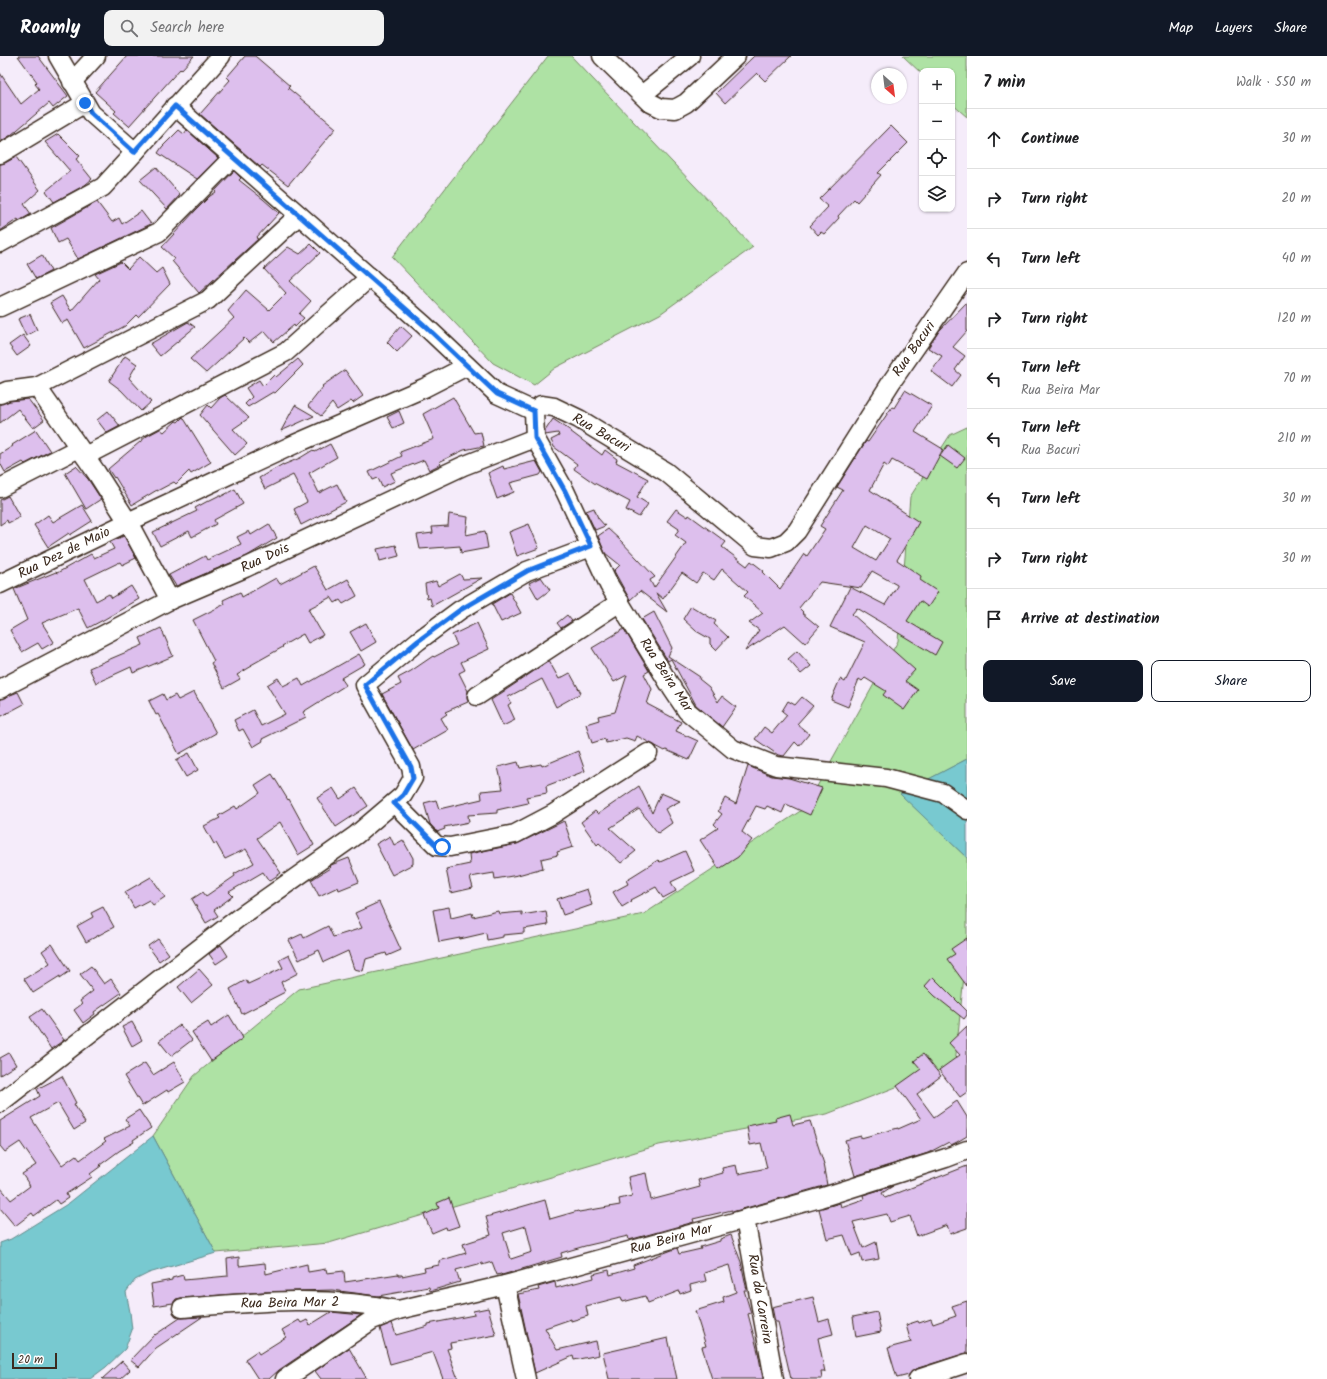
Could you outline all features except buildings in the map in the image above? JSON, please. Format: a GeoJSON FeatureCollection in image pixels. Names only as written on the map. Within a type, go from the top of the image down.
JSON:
{"type":"FeatureCollection","features":[{"type":"Feature","properties":{"kind":"street"},"geometry":{"type":"LineString","coordinates":[[58,56],[91,113],[134,152]]}},
{"type":"Feature","properties":{"kind":"street"},"geometry":{"type":"LineString","coordinates":[[72,82],[96,56]]}},
{"type":"Feature","properties":{"kind":"street"},"geometry":{"type":"LineString","coordinates":[[0,243],[103,186],[220,56]]}},
{"type":"Feature","properties":{"kind":"street"},"geometry":{"type":"LineString","coordinates":[[602,56],[649,102],[661,108],[675,109],[686,103],[736,56]]}},
{"type":"Feature","properties":{"kind":"street"},"geometry":{"type":"LineString","coordinates":[[642,95],[690,56]]}},
{"type":"Feature","properties":{"kind":"street"},"geometry":{"type":"LineString","coordinates":[[0,154],[85,103]]}},
{"type":"Feature","properties":{"kind":"street"},"geometry":{"type":"LineString","coordinates":[[175,106],[370,277],[497,394],[534,411]]}},
{"type":"Feature","properties":{"kind":"street"},"geometry":{"type":"LineString","coordinates":[[0,307],[159,232],[233,157]]}},
{"type":"Feature","properties":{"kind":"street"},"geometry":{"type":"LineString","coordinates":[[0,394],[6,391],[37,387],[208,300],[299,215]]}},
{"type":"Feature","properties":{"kind":"street","name":"Rua Bacuri"},"geometry":{"type":"LineString","coordinates":[[534,411],[541,405],[554,407],[579,419],[666,472],[755,546],[771,548],[786,542],[798,531],[892,380],[967,273]]}},
{"type":"Feature","properties":{"kind":"street"},"geometry":{"type":"LineString","coordinates":[[0,488],[82,452],[286,352],[370,277]]}},
{"type":"Feature","properties":{"kind":"street","name":"Rua Dez de Maio"},"geometry":{"type":"LineString","coordinates":[[0,584],[295,444],[424,388],[467,366]]}},
{"type":"Feature","properties":{"kind":"street"},"geometry":{"type":"LineString","coordinates":[[37,387],[128,522],[170,600]]}},
{"type":"Feature","properties":{"kind":"street","name":"Rua Beira Mar"},"geometry":{"type":"LineString","coordinates":[[534,411],[535,438],[565,491],[612,591],[688,712],[733,749],[776,766],[886,778],[943,793],[967,810]]}},
{"type":"Feature","properties":{"kind":"street","name":"Rua Dois"},"geometry":{"type":"LineString","coordinates":[[0,689],[170,600],[245,568],[463,466],[535,438]]}},
{"type":"Feature","properties":{"kind":"street"},"geometry":{"type":"LineString","coordinates":[[0,1103],[237,919],[356,835],[403,795],[413,778],[411,767],[365,685],[418,641],[460,610],[527,571],[591,546]]}},
{"type":"Feature","properties":{"kind":"street"},"geometry":{"type":"LineString","coordinates":[[477,696],[620,602]]}},
{"type":"Feature","properties":{"kind":"street"},"geometry":{"type":"LineString","coordinates":[[394,803],[437,846],[450,847],[515,834],[553,814],[648,753]]}},
{"type":"Feature","properties":{"kind":"street","name":"Rua Beira Mar"},"geometry":{"type":"LineString","coordinates":[[285,1379],[372,1320],[398,1310],[505,1285],[828,1196],[967,1150]]}},
{"type":"Feature","properties":{"kind":"street","name":"Rua da Carreira"},"geometry":{"type":"LineString","coordinates":[[746,1219],[774,1379]]}},
{"type":"Feature","properties":{"kind":"street"},"geometry":{"type":"LineString","coordinates":[[505,1285],[526,1379]]}},
{"type":"Feature","properties":{"kind":"street","name":"Rua Beira Mar 2"},"geometry":{"type":"LineString","coordinates":[[182,1308],[260,1301],[340,1302],[375,1305],[398,1310]]}},
{"type":"Feature","properties":{"kind":"street"},"geometry":{"type":"LineString","coordinates":[[918,1379],[967,1363]]}},
{"type":"Feature","properties":{"kind":"green space"},"geometry":{"type":"Polygon","coordinates":[[[548,56],[571,56],[753,247],[660,314],[555,368],[534,385],[493,363],[392,257],[548,56]]]}},
{"type":"Feature","properties":{"kind":"green space"},"geometry":{"type":"Polygon","coordinates":[[[903,56],[967,56],[967,117],[955,107],[955,68],[919,68],[919,71],[903,56]]]}},
{"type":"Feature","properties":{"kind":"green space"},"geometry":{"type":"Polygon","coordinates":[[[967,427],[967,759],[901,794],[967,858],[967,946],[955,1064],[827,1114],[659,1145],[329,1243],[216,1253],[153,1136],[194,1076],[299,989],[644,914],[805,808],[898,641],[910,497],[950,435],[967,427]]]}},
{"type":"Feature","properties":{"kind":"water"},"geometry":{"type":"Polygon","coordinates":[[[967,759],[967,858],[900,794],[967,759]]]}},
{"type":"Feature","properties":{"kind":"water"},"geometry":{"type":"Polygon","coordinates":[[[153,1136],[216,1253],[149,1273],[135,1280],[126,1292],[132,1330],[125,1349],[106,1367],[90,1379],[0,1379],[0,1243],[11,1239],[69,1203],[153,1136]]]}},
{"type":"Feature","properties":{"kind":"route"},"geometry":{"type":"LineString","coordinates":[[85,103],[91,113],[134,152],[175,106],[424,325],[497,394],[534,411],[535,438],[565,491],[591,546],[527,571],[460,610],[418,641],[365,685],[411,767],[413,778],[403,795],[394,803],[437,846],[442,847]]}}]}
